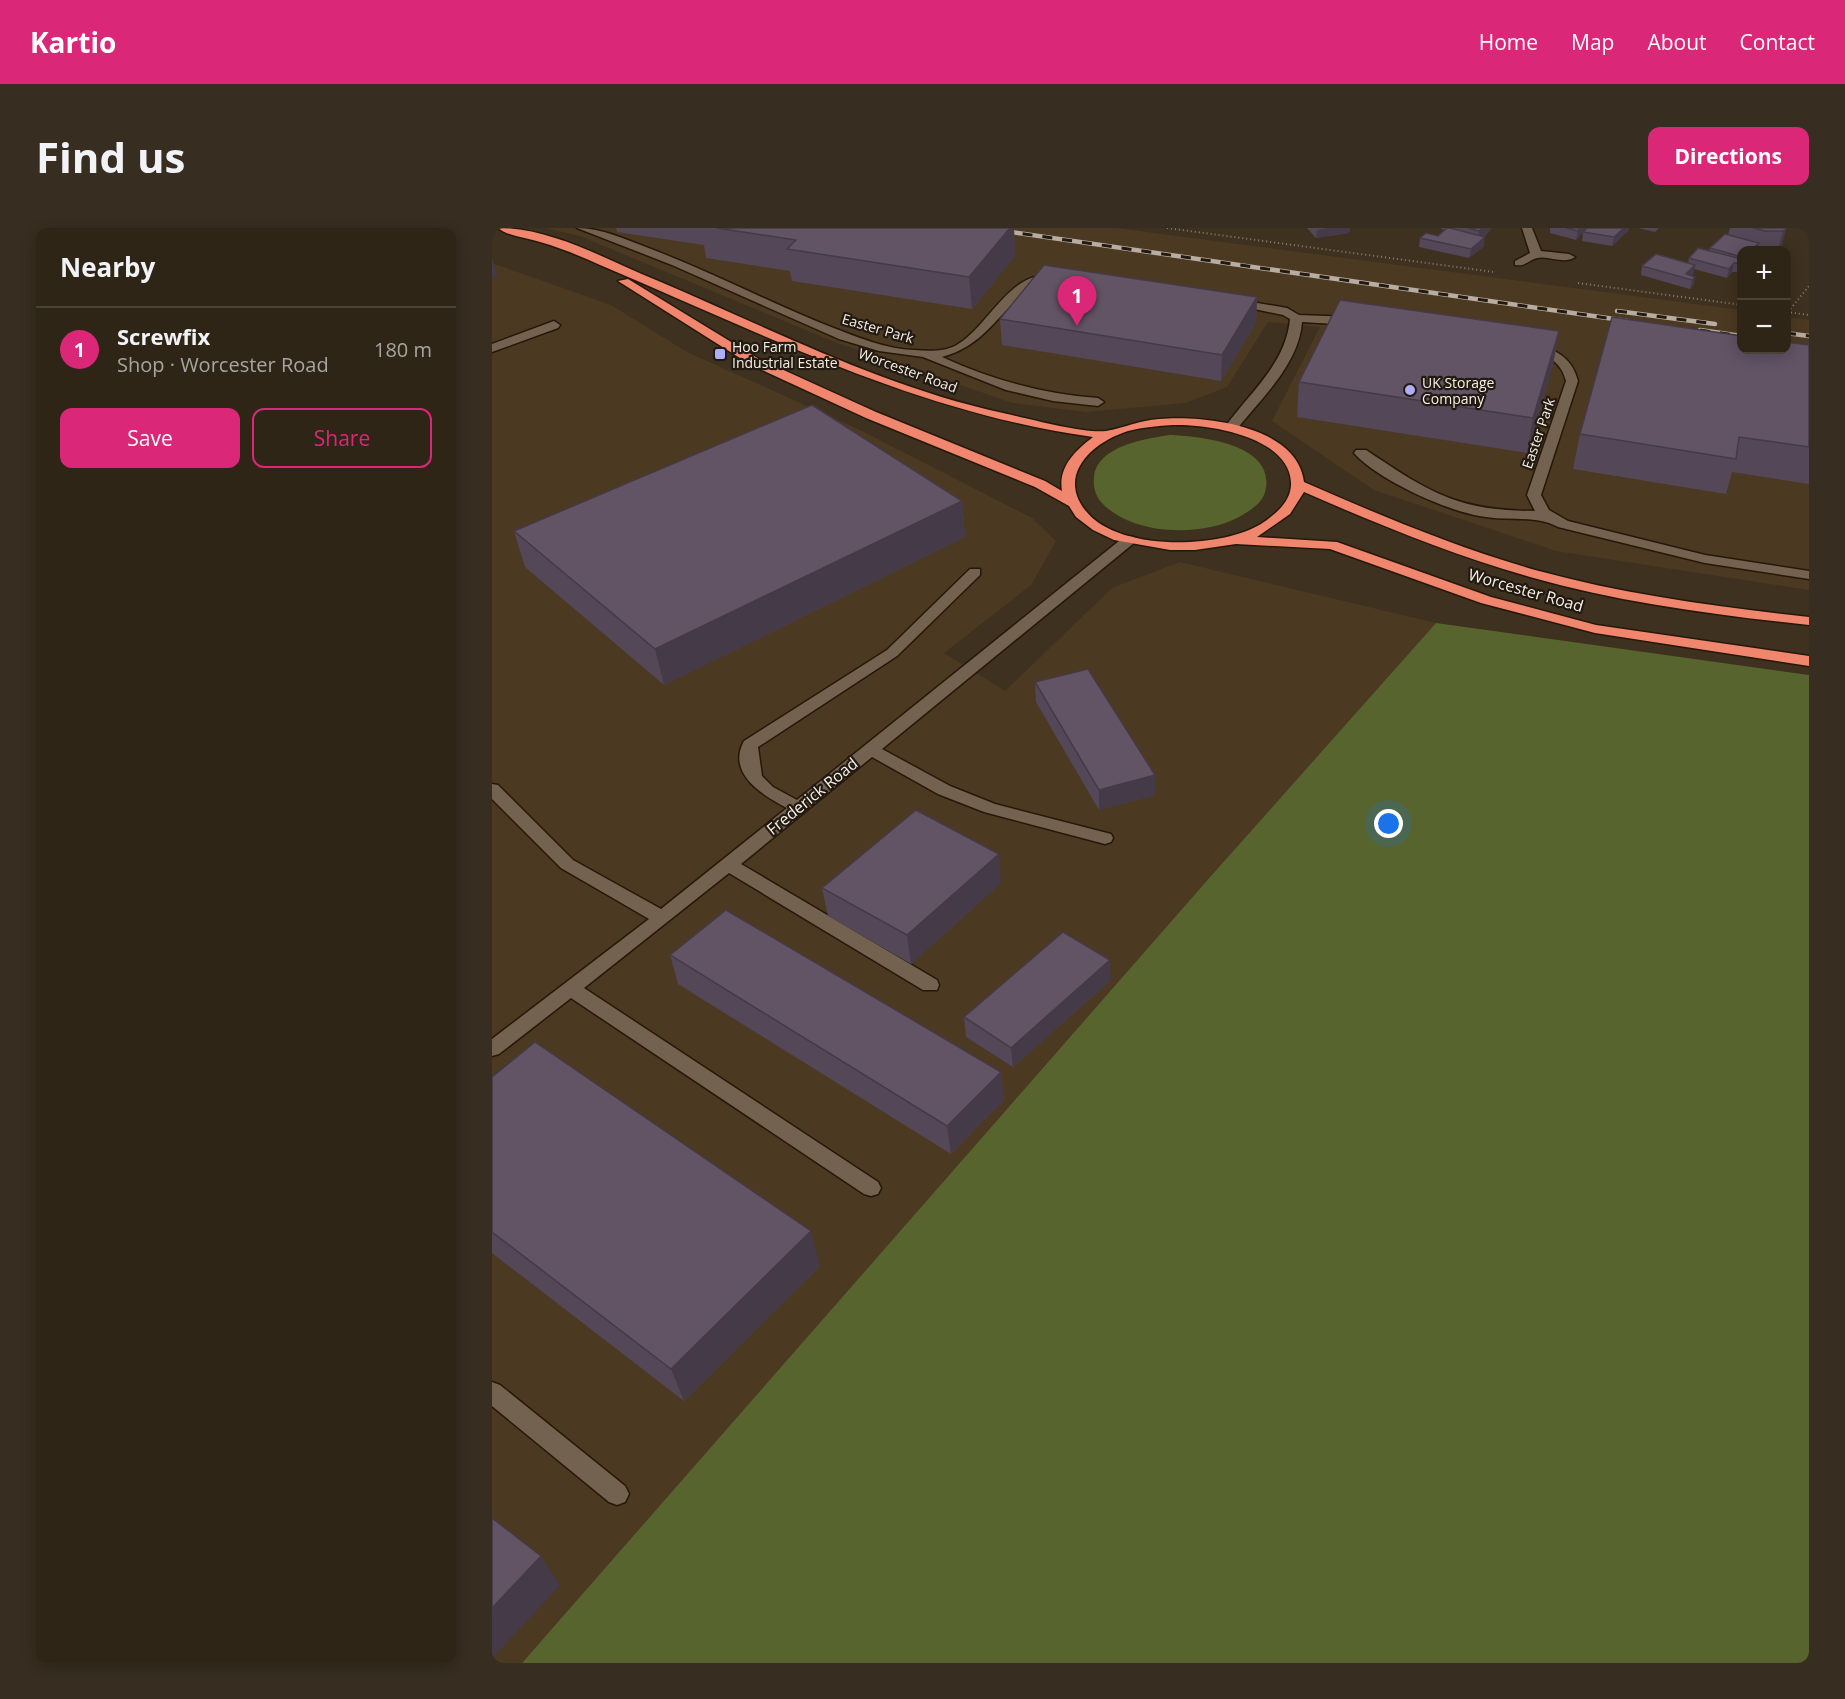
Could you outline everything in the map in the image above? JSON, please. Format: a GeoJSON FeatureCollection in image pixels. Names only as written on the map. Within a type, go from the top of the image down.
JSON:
{"type":"FeatureCollection","features":[{"type":"Feature","properties":{"kind":"highway","name":"Worcester Road"},"geometry":{"type":"LineString","coordinates":[[502,228],[574,250],[840,362],[942,401],[1034,427],[1106,435]]}},
{"type":"Feature","properties":{"kind":"highway","name":"Worcester Road"},"geometry":{"type":"LineString","coordinates":[[574,250],[756,362],[871,415],[1040,484],[1072,503],[1094,524],[1129,540],[1180,547],[1238,540],[1332,545],[1486,600],[1595,629],[1809,661]]}},
{"type":"Feature","properties":{"kind":"highway","name":"Worcester Road"},"geometry":{"type":"LineString","coordinates":[[1072,503],[1066,486],[1070,468],[1092,442],[1106,435],[1154,422],[1189,421],[1231,427],[1265,440],[1283,453],[1294,468],[1298,484],[1294,500],[1282,516],[1263,529],[1238,540]]}},
{"type":"Feature","properties":{"kind":"highway","name":"Worcester Road"},"geometry":{"type":"LineString","coordinates":[[1298,484],[1377,519],[1534,574],[1613,592],[1726,612],[1809,621]]}},
{"type":"Feature","properties":{"kind":"street","name":"Easter Park"},"geometry":{"type":"LineString","coordinates":[[582,228],[676,262],[831,330],[898,351],[927,355],[957,350],[972,342],[1017,290],[1030,282],[1066,277]]}},
{"type":"Feature","properties":{"kind":"street"},"geometry":{"type":"LineString","coordinates":[[1527,228],[1536,254]]}},
{"type":"Feature","properties":{"kind":"street"},"geometry":{"type":"LineString","coordinates":[[1519,263],[1536,254],[1569,257]]}},
{"type":"Feature","properties":{"kind":"street"},"geometry":{"type":"LineString","coordinates":[[1222,300],[1278,310],[1296,318],[1371,321]]}},
{"type":"Feature","properties":{"kind":"street"},"geometry":{"type":"LineString","coordinates":[[1231,427],[1276,369],[1290,345],[1296,318]]}},
{"type":"Feature","properties":{"kind":"street"},"geometry":{"type":"LineString","coordinates":[[492,348],[554,325]]}},
{"type":"Feature","properties":{"kind":"street","name":"Easter Park"},"geometry":{"type":"LineString","coordinates":[[1522,345],[1545,350],[1561,358],[1570,368],[1572,381],[1534,495],[1537,506],[1546,515]]}},
{"type":"Feature","properties":{"kind":"street"},"geometry":{"type":"LineString","coordinates":[[927,355],[990,383],[1020,392],[1065,401],[1098,402]]}},
{"type":"Feature","properties":{"kind":"street"},"geometry":{"type":"LineString","coordinates":[[1361,453],[1417,489],[1455,506],[1497,515],[1546,515],[1563,524],[1704,559],[1809,575]]}},
{"type":"Feature","properties":{"kind":"street","name":"Frederick Road"},"geometry":{"type":"LineString","coordinates":[[492,1049],[662,918],[1129,540]]}},
{"type":"Feature","properties":{"kind":"street"},"geometry":{"type":"LineString","coordinates":[[798,807],[756,783],[747,766],[750,745],[892,653],[975,572]]}},
{"type":"Feature","properties":{"kind":"street"},"geometry":{"type":"LineString","coordinates":[[870,749],[944,790],[990,808],[1105,838]]}},
{"type":"Feature","properties":{"kind":"street"},"geometry":{"type":"LineString","coordinates":[[492,789],[567,864],[662,918]]}},
{"type":"Feature","properties":{"kind":"street"},"geometry":{"type":"LineString","coordinates":[[728,864],[930,985]]}},
{"type":"Feature","properties":{"kind":"street"},"geometry":{"type":"LineString","coordinates":[[570,988],[871,1188]]}},
{"type":"Feature","properties":{"kind":"street"},"geometry":{"type":"LineString","coordinates":[[492,1392],[617,1494]]}},
{"type":"Feature","properties":{"kind":"path"},"geometry":{"type":"LineString","coordinates":[[1167,228],[1504,273]]}},
{"type":"Feature","properties":{"kind":"path"},"geometry":{"type":"LineString","coordinates":[[1574,282],[1737,304]]}},
{"type":"Feature","properties":{"kind":"path"},"geometry":{"type":"LineString","coordinates":[[1791,307],[1809,285]]}},
{"type":"Feature","properties":{"kind":"path"},"geometry":{"type":"LineString","coordinates":[[1791,313],[1809,315]]}},
{"type":"Feature","properties":{"kind":"shaded area"},"geometry":{"type":"Polygon","coordinates":[[[546,228],[1116,228],[1737,309],[1737,354],[1791,354],[1791,318],[1809,320],[1809,590],[1556,551],[1374,490],[1272,421],[1320,327],[1268,322],[1227,387],[1185,403],[1086,412],[1013,403],[837,343],[580,236],[546,228]]]}},
{"type":"Feature","properties":{"kind":"shaded area","name":"Hoo Farm Industrial Estate"},"geometry":{"type":"Polygon","coordinates":[[[492,263],[611,305],[687,352],[860,430],[1032,518],[1056,541],[1031,585],[944,653],[1005,691],[1112,588],[1180,562],[1436,623],[1211,876],[522,1663],[492,1663],[492,263]]]}},
{"type":"Feature","properties":{"kind":"green space"},"geometry":{"type":"Polygon","coordinates":[[[1169,435],[1216,441],[1249,453],[1260,463],[1266,476],[1265,492],[1261,500],[1255,507],[1239,517],[1206,528],[1187,530],[1168,530],[1130,522],[1101,502],[1094,487],[1094,477],[1097,466],[1104,458],[1124,446],[1169,435]]]}},
{"type":"Feature","properties":{"kind":"green space"},"geometry":{"type":"Polygon","coordinates":[[[1436,623],[1809,675],[1809,1663],[522,1663],[1211,876],[1436,623]]]}},
{"type":"Feature","properties":{"kind":"building"},"geometry":{"type":"Polygon","coordinates":[[[717,228],[1010,228],[969,277],[787,249],[796,240],[717,228]]]}},
{"type":"Feature","properties":{"kind":"building"},"geometry":{"type":"Polygon","coordinates":[[[1447,228],[1485,237],[1471,249],[1420,238],[1426,233],[1438,236],[1447,228]]]}},
{"type":"Feature","properties":{"kind":"building"},"geometry":{"type":"Polygon","coordinates":[[[1468,228],[1484,228],[1479,231],[1468,228]]]}},
{"type":"Feature","properties":{"kind":"building"},"geometry":{"type":"Polygon","coordinates":[[[1587,228],[1624,228],[1614,237],[1583,232],[1587,228]]]}},
{"type":"Feature","properties":{"kind":"building"},"geometry":{"type":"Polygon","coordinates":[[[1753,228],[1785,228],[1786,229],[1765,231],[1753,228]]]}},
{"type":"Feature","properties":{"kind":"building"},"geometry":{"type":"Polygon","coordinates":[[[1725,234],[1759,243],[1756,246],[1737,246],[1737,256],[1710,248],[1725,234]]]}},
{"type":"Feature","properties":{"kind":"building"},"geometry":{"type":"Polygon","coordinates":[[[1698,248],[1737,258],[1737,263],[1729,269],[1689,258],[1698,248]]]}},
{"type":"Feature","properties":{"kind":"building"},"geometry":{"type":"Polygon","coordinates":[[[1656,254],[1695,265],[1686,274],[1695,277],[1692,280],[1642,266],[1656,254]]]}},
{"type":"Feature","properties":{"kind":"building"},"geometry":{"type":"Polygon","coordinates":[[[1044,265],[1257,297],[1222,355],[1000,319],[1044,265]]]}},
{"type":"Feature","properties":{"kind":"building"},"geometry":{"type":"Polygon","coordinates":[[[1340,300],[1559,331],[1533,418],[1299,382],[1340,300]]]}},
{"type":"Feature","properties":{"kind":"building"},"geometry":{"type":"Polygon","coordinates":[[[1612,317],[1737,335],[1737,354],[1791,354],[1791,343],[1809,345],[1809,447],[1739,437],[1736,459],[1580,434],[1612,317]]]}},
{"type":"Feature","properties":{"kind":"building"},"geometry":{"type":"Polygon","coordinates":[[[812,405],[962,501],[655,649],[514,531],[812,405]]]}},
{"type":"Feature","properties":{"kind":"building"},"geometry":{"type":"Polygon","coordinates":[[[1088,669],[1155,775],[1099,790],[1035,682],[1088,669]]]}},
{"type":"Feature","properties":{"kind":"building"},"geometry":{"type":"Polygon","coordinates":[[[916,810],[999,854],[907,935],[822,888],[916,810]]]}},
{"type":"Feature","properties":{"kind":"building"},"geometry":{"type":"Polygon","coordinates":[[[726,910],[1001,1072],[947,1126],[670,955],[726,910]]]}},
{"type":"Feature","properties":{"kind":"building"},"geometry":{"type":"Polygon","coordinates":[[[1063,932],[1110,960],[1011,1048],[964,1017],[1063,932]]]}},
{"type":"Feature","properties":{"kind":"building"},"geometry":{"type":"Polygon","coordinates":[[[535,1042],[811,1231],[671,1369],[492,1232],[492,1077],[535,1042]]]}},
{"type":"Feature","properties":{"kind":"building"},"geometry":{"type":"Polygon","coordinates":[[[492,1518],[541,1556],[492,1608],[492,1518]]]}},
{"type":"Feature","properties":{"kind":"railway"},"geometry":{"type":"LineString","coordinates":[[983,228],[1628,321]]}},
{"type":"Feature","properties":{"kind":"railway"},"geometry":{"type":"LineString","coordinates":[[1617,311],[1715,324]]}},
{"type":"Feature","properties":{"kind":"railway"},"geometry":{"type":"LineString","coordinates":[[1700,330],[1737,335]]}},
{"type":"Feature","properties":{"kind":"railway"},"geometry":{"type":"LineString","coordinates":[[1791,334],[1809,336]]}},
{"type":"Feature","properties":{"kind":"place","name":"Screwfix"},"geometry":{"type":"Point","coordinates":[1077,326]}},
{"type":"Feature","properties":{"kind":"place","name":"Hoo Farm Industrial Estate"},"geometry":{"type":"Point","coordinates":[720,354]}},
{"type":"Feature","properties":{"kind":"place","name":"UK Storage Company"},"geometry":{"type":"Point","coordinates":[1410,390]}}]}
